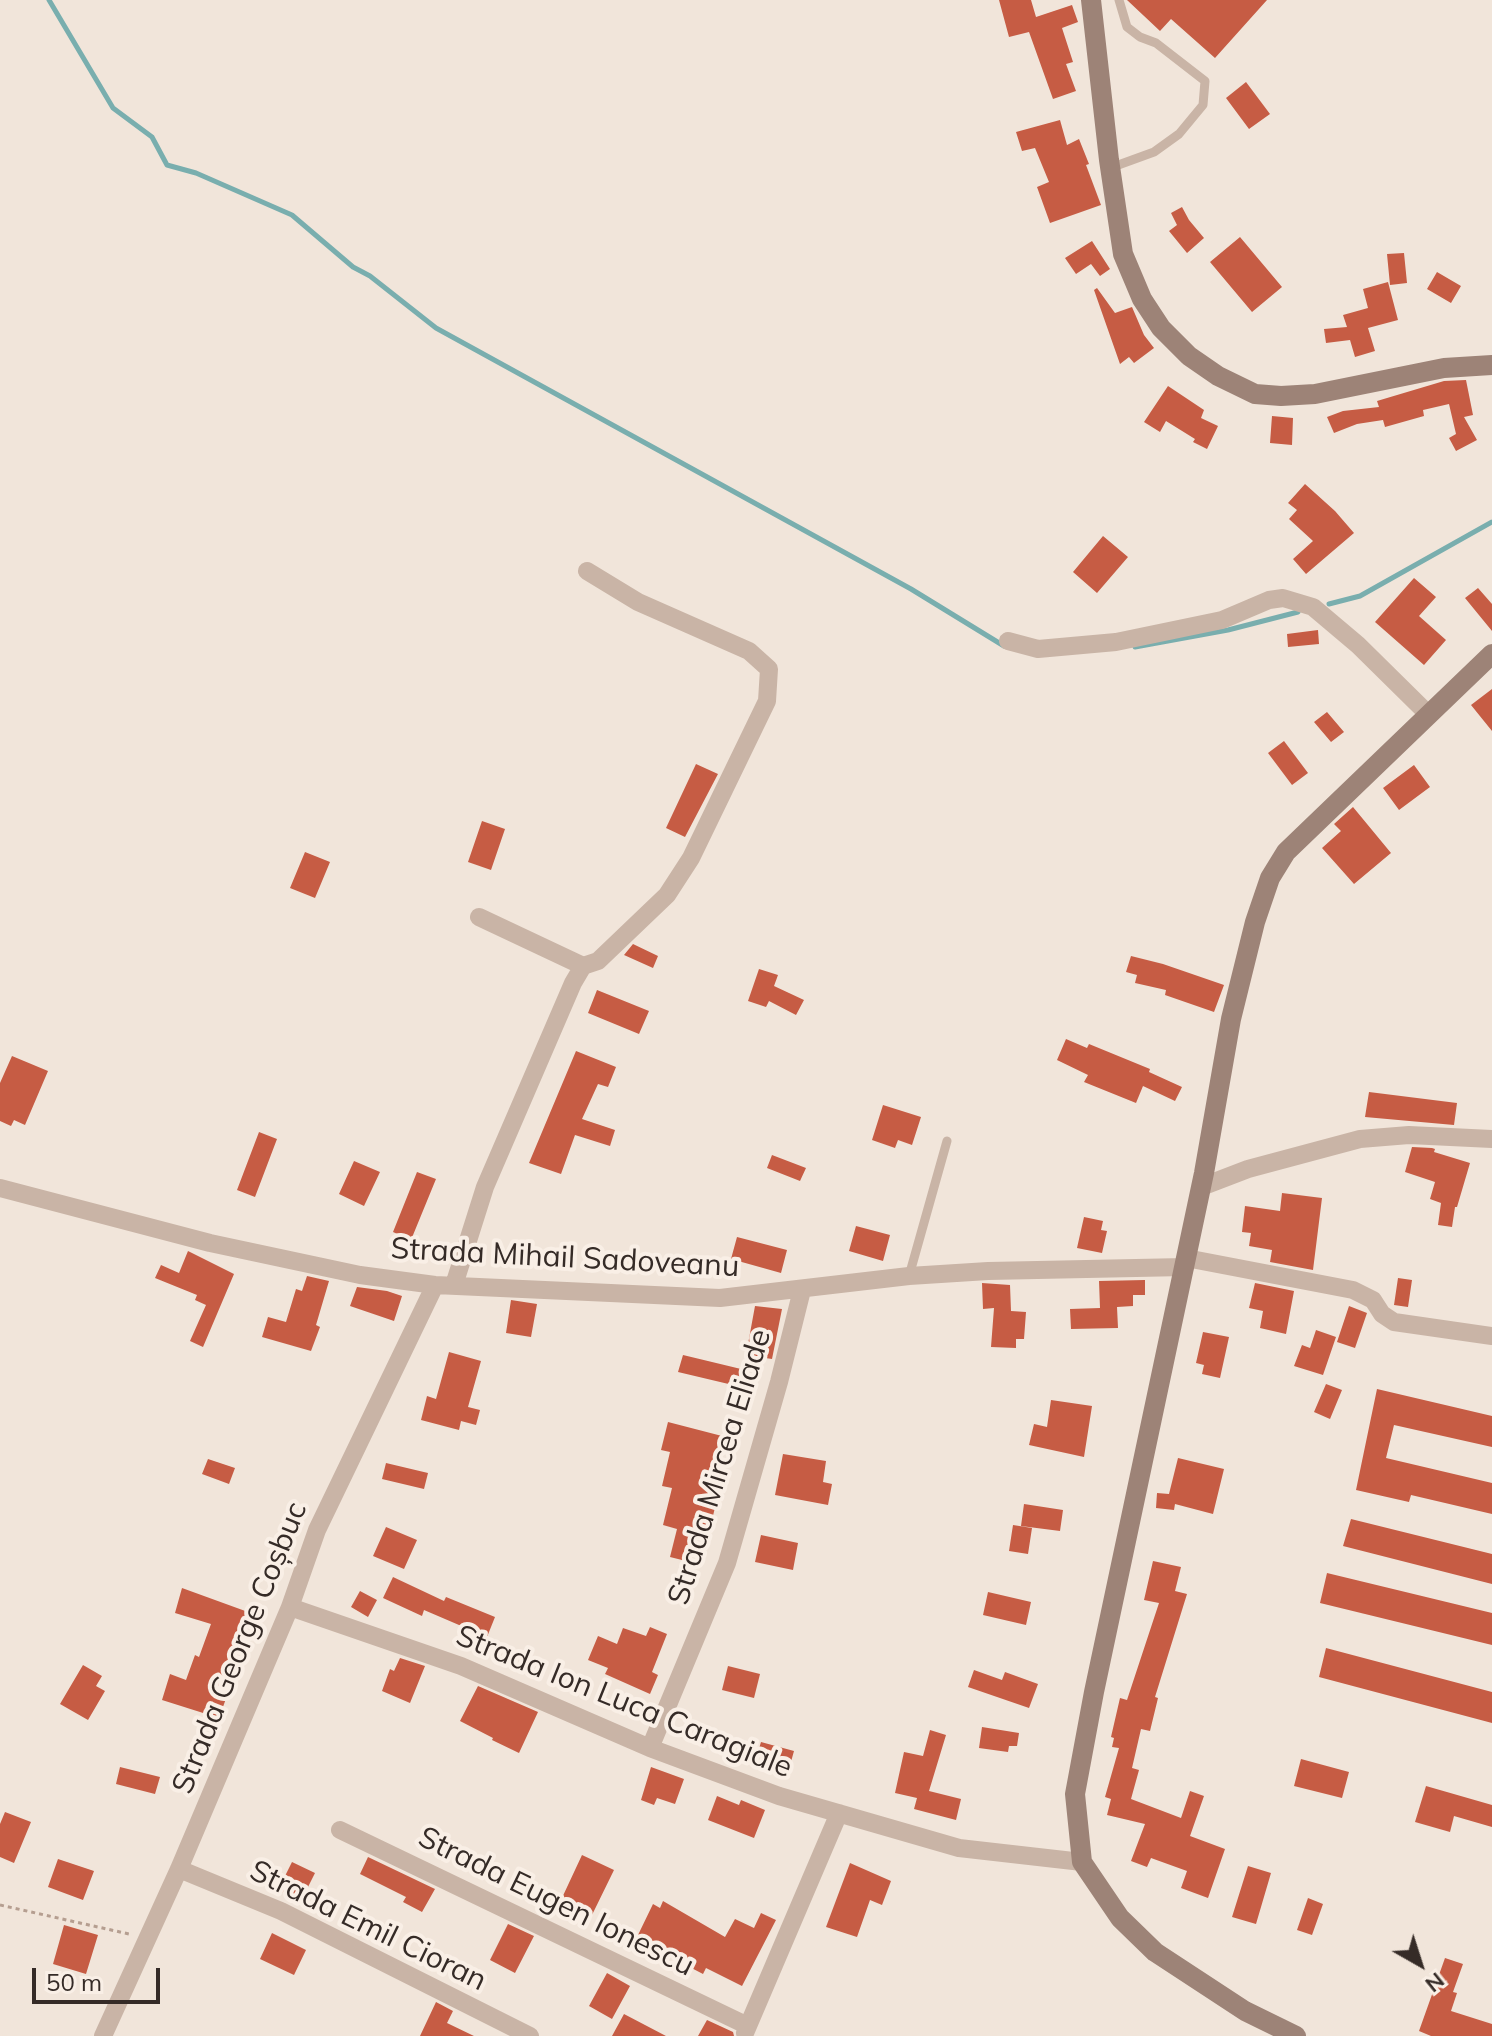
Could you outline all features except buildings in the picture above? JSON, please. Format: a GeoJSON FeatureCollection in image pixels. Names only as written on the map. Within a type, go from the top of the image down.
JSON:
{"type":"FeatureCollection","features":[{"type":"Feature","properties":{"kind":"main road"},"geometry":{"type":"LineString","coordinates":[[1091,0],[1123,254],[1142,299],[1161,328],[1189,356],[1218,376],[1255,394],[1281,396],[1315,394],[1444,368],[1492,365]]}},
{"type":"Feature","properties":{"kind":"main road"},"geometry":{"type":"LineString","coordinates":[[1296,2036],[1245,2011],[1155,1952],[1120,1918],[1082,1862],[1075,1794],[1201,1187],[1231,1019],[1255,922],[1270,878],[1286,852],[1492,654]]}},
{"type":"Feature","properties":{"kind":"street"},"geometry":{"type":"LineString","coordinates":[[454,1285],[485,1187],[573,983],[583,966],[598,961],[667,895],[691,858],[767,701],[769,669],[749,651],[638,602],[587,571]]}},
{"type":"Feature","properties":{"kind":"street"},"geometry":{"type":"LineString","coordinates":[[1008,641],[1038,649],[1116,642],[1222,620],[1269,600],[1283,598],[1313,607],[1358,645],[1429,715]]}},
{"type":"Feature","properties":{"kind":"street"},"geometry":{"type":"LineString","coordinates":[[479,917],[583,966]]}},
{"type":"Feature","properties":{"kind":"street"},"geometry":{"type":"LineString","coordinates":[[1201,1187],[1248,1169],[1360,1139],[1409,1135],[1492,1139]]}},
{"type":"Feature","properties":{"kind":"street","name":"Strada Mihail Sadoveanu"},"geometry":{"type":"LineString","coordinates":[[0,1188],[210,1243],[360,1275],[435,1285],[700,1298],[802,1290],[909,1276],[1185,1262],[1353,1290],[1373,1300],[1382,1314],[1394,1322],[1492,1336]]}},
{"type":"Feature","properties":{"kind":"street","name":"Strada George Coșbuc"},"geometry":{"type":"LineString","coordinates":[[103,2036],[179,1869],[290,1607],[317,1530],[362,1431],[435,1285]]}},
{"type":"Feature","properties":{"kind":"street","name":"Strada Mircea Eliade"},"geometry":{"type":"LineString","coordinates":[[650,1748],[727,1563],[802,1290]]}},
{"type":"Feature","properties":{"kind":"street","name":"Strada Ion Luca Caragiale"},"geometry":{"type":"LineString","coordinates":[[290,1607],[461,1666],[650,1748],[779,1796],[959,1848],[1082,1862]]}},
{"type":"Feature","properties":{"kind":"street"},"geometry":{"type":"LineString","coordinates":[[746,2031],[839,1813]]}},
{"type":"Feature","properties":{"kind":"street","name":"Strada Eugen Ionescu"},"geometry":{"type":"LineString","coordinates":[[340,1830],[746,2031]]}},
{"type":"Feature","properties":{"kind":"street","name":"Strada Emil Cioran"},"geometry":{"type":"LineString","coordinates":[[179,1869],[281,1911],[530,2036]]}},
{"type":"Feature","properties":{"kind":"lane"},"geometry":{"type":"LineString","coordinates":[[1110,168],[1154,152],[1179,134],[1203,105],[1205,81],[1156,43],[1140,37],[1127,27],[1119,0]]}},
{"type":"Feature","properties":{"kind":"lane"},"geometry":{"type":"LineString","coordinates":[[909,1276],[947,1141]]}},
{"type":"Feature","properties":{"kind":"path"},"geometry":{"type":"LineString","coordinates":[[0,1905],[148,1939]]}},
{"type":"Feature","properties":{"kind":"waterway"},"geometry":{"type":"LineString","coordinates":[[49,0],[113,108],[152,137],[167,165],[196,173],[292,215],[353,267],[370,276],[436,328],[911,589],[1004,646]]}},
{"type":"Feature","properties":{"kind":"waterway"},"geometry":{"type":"LineString","coordinates":[[1329,604],[1360,596],[1492,522]]}},
{"type":"Feature","properties":{"kind":"waterway"},"geometry":{"type":"LineString","coordinates":[[1135,647],[1228,630],[1298,612]]}}]}
